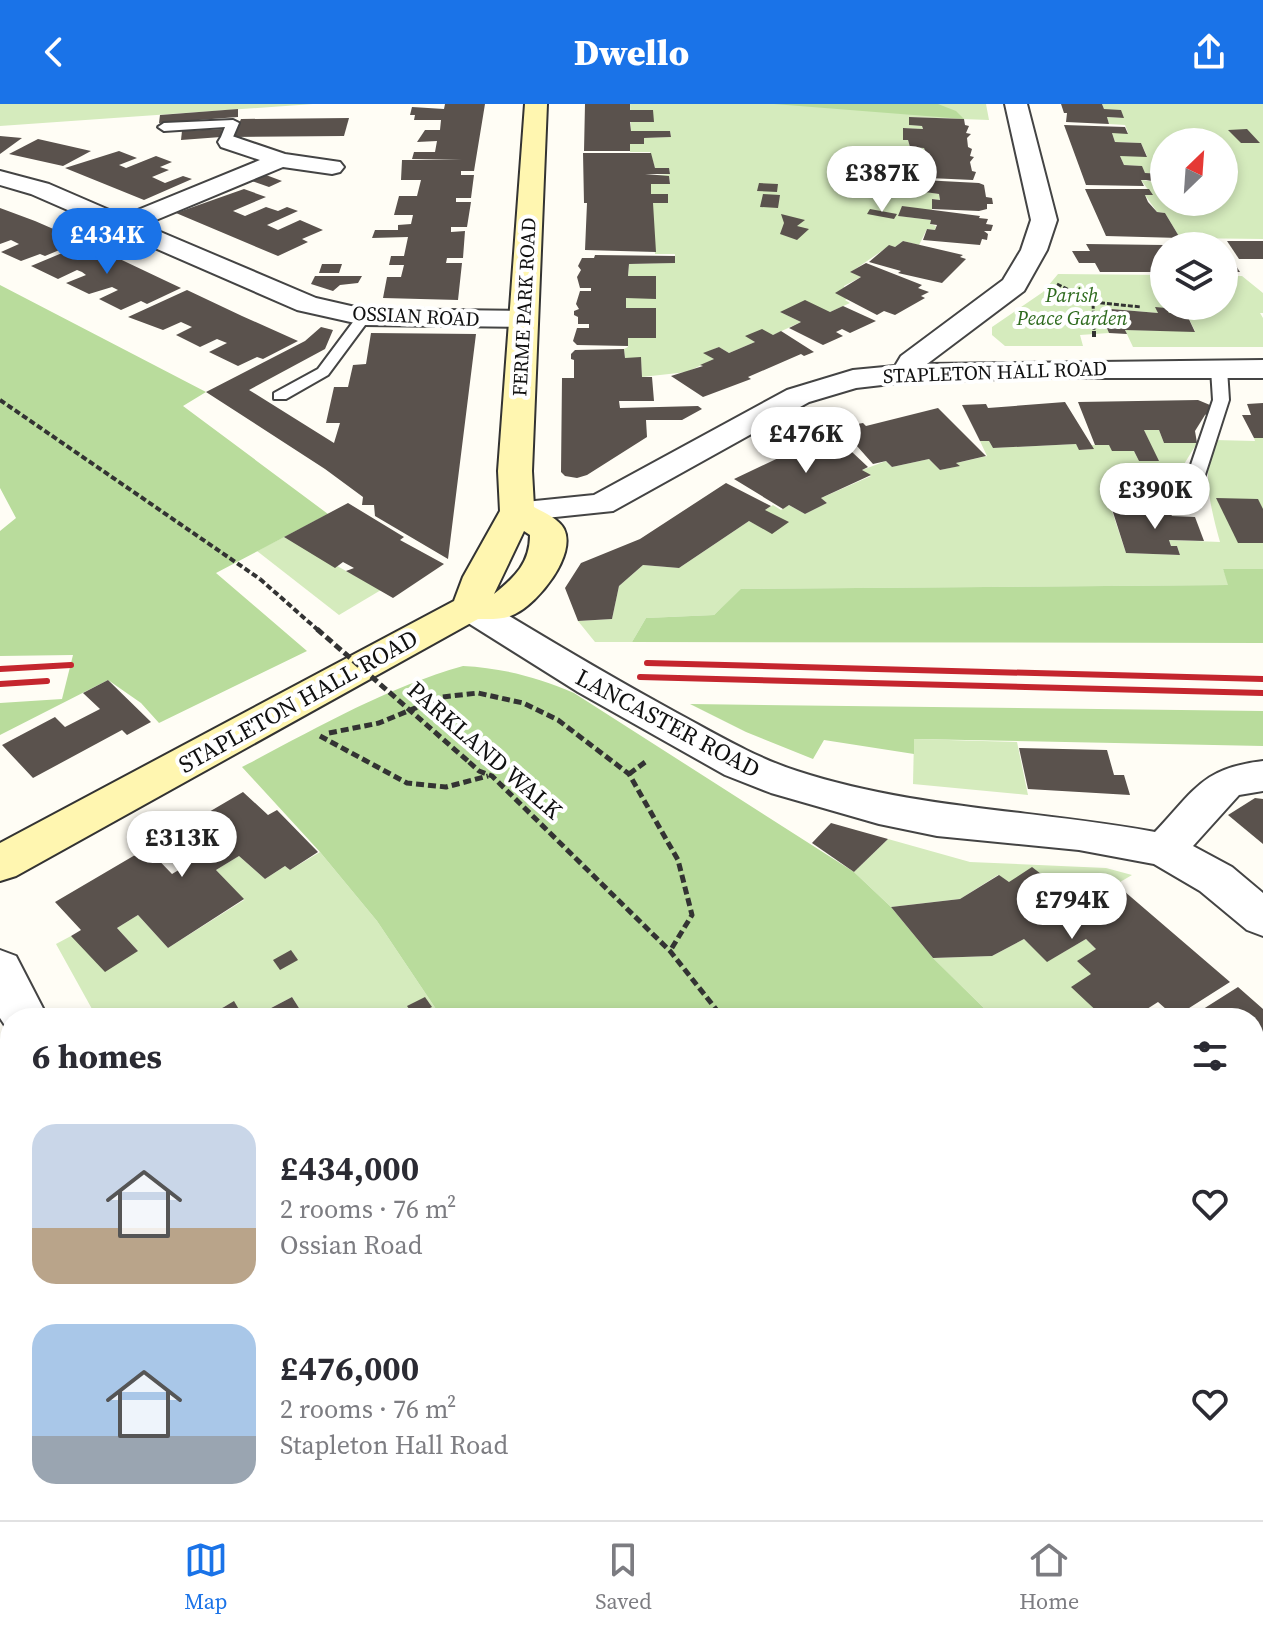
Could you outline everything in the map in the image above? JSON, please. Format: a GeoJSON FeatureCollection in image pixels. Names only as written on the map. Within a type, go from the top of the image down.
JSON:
{"type":"FeatureCollection","features":[{"type":"Feature","properties":{"kind":"street","name":"FERME PARK ROAD"},"geometry":{"type":"LineString","coordinates":[[517,511],[515,471],[522,319],[536,104]]}},
{"type":"Feature","properties":{"kind":"street"},"geometry":{"type":"LineString","coordinates":[[908,373],[911,362],[1014,285],[1025,269],[1044,220],[1016,104]]}},
{"type":"Feature","properties":{"kind":"street"},"geometry":{"type":"LineString","coordinates":[[229,142],[281,160],[332,167]]}},
{"type":"Feature","properties":{"kind":"street"},"geometry":{"type":"LineString","coordinates":[[124,224],[281,160]]}},
{"type":"Feature","properties":{"kind":"street","name":"OSSIAN ROAD"},"geometry":{"type":"LineString","coordinates":[[0,178],[40,189],[307,304],[364,317],[522,319]]}},
{"type":"Feature","properties":{"kind":"street","name":"STAPLETON HALL ROAD"},"geometry":{"type":"LineString","coordinates":[[517,511],[601,504],[798,396],[853,379],[908,373],[1109,368],[1263,369]]}},
{"type":"Feature","properties":{"kind":"street","name":"STAPLETON HALL ROAD"},"geometry":{"type":"LineString","coordinates":[[0,864],[470,608],[502,606],[530,584],[548,553],[548,531],[517,511]]}},
{"type":"Feature","properties":{"kind":"street","name":"LANCASTER ROAD"},"geometry":{"type":"LineString","coordinates":[[470,608],[508,634],[739,765],[786,783],[879,809],[937,820],[1079,834],[1164,850],[1216,879],[1263,918]]}},
{"type":"Feature","properties":{"kind":"street"},"geometry":{"type":"LineString","coordinates":[[1164,850],[1224,785],[1236,779],[1263,776]]}},
{"type":"Feature","properties":{"kind":"street"},"geometry":{"type":"LineString","coordinates":[[0,969],[19,1008]]}},
{"type":"Feature","properties":{"kind":"lane"},"geometry":{"type":"LineString","coordinates":[[164,127],[233,123],[227,137],[229,142]]}},
{"type":"Feature","properties":{"kind":"lane"},"geometry":{"type":"LineString","coordinates":[[280,396],[323,372],[364,317]]}},
{"type":"Feature","properties":{"kind":"lane"},"geometry":{"type":"LineString","coordinates":[[1186,506],[1221,400],[1219,369]]}},
{"type":"Feature","properties":{"kind":"path"},"geometry":{"type":"LineString","coordinates":[[1025,269],[1093,302],[1141,307]]}},
{"type":"Feature","properties":{"kind":"path"},"geometry":{"type":"LineString","coordinates":[[1093,302],[1096,313],[1092,335],[1109,368]]}},
{"type":"Feature","properties":{"kind":"path","name":"PARKLAND WALK"},"geometry":{"type":"LineString","coordinates":[[0,400],[260,579],[479,771],[492,776],[670,951],[715,1008]]}},
{"type":"Feature","properties":{"kind":"path"},"geometry":{"type":"LineString","coordinates":[[319,735],[379,723],[442,697],[478,693],[523,703],[558,720],[629,774],[678,860],[692,915],[670,951]]}},
{"type":"Feature","properties":{"kind":"path"},"geometry":{"type":"LineString","coordinates":[[312,731],[407,783],[446,787],[492,776]]}},
{"type":"Feature","properties":{"kind":"path"},"geometry":{"type":"LineString","coordinates":[[629,774],[658,752]]}},
{"type":"Feature","properties":{"kind":"green space"},"geometry":{"type":"Polygon","coordinates":[[[0,104],[313,104],[0,126],[0,104]]]}},
{"type":"Feature","properties":{"kind":"green space"},"geometry":{"type":"Polygon","coordinates":[[[630,104],[986,104],[989,120],[909,117],[909,125],[922,126],[923,129],[903,128],[903,139],[908,140],[910,147],[924,148],[928,158],[905,164],[905,170],[928,172],[929,178],[903,180],[904,188],[939,194],[940,200],[932,199],[932,210],[899,216],[931,220],[930,224],[936,226],[935,230],[927,229],[919,245],[903,241],[895,247],[889,246],[851,272],[861,277],[844,286],[845,300],[850,303],[830,312],[780,312],[801,322],[773,335],[747,336],[755,342],[729,353],[719,347],[705,353],[714,359],[687,372],[642,377],[641,358],[625,358],[624,349],[628,347],[628,338],[656,338],[656,308],[626,308],[626,298],[656,298],[628,276],[629,264],[674,263],[675,254],[655,254],[651,184],[670,184],[669,176],[645,176],[670,174],[669,169],[655,168],[650,152],[630,152],[630,144],[644,144],[644,138],[671,137],[670,131],[631,131],[630,104]]]}},
{"type":"Feature","properties":{"kind":"green space"},"geometry":{"type":"Polygon","coordinates":[[[774,104],[938,104],[956,111],[964,119],[774,104]]]}},
{"type":"Feature","properties":{"kind":"green space"},"geometry":{"type":"Polygon","coordinates":[[[1102,104],[1263,104],[1263,239],[1238,239],[1238,232],[1176,232],[1167,216],[1238,216],[1238,128],[1150,128],[1150,173],[1145,173],[1141,166],[1124,165],[1120,156],[1147,156],[1141,143],[1115,142],[1112,133],[1128,133],[1125,125],[1109,124],[1107,117],[1123,118],[1104,109],[1102,104]]]}},
{"type":"Feature","properties":{"kind":"green space"},"geometry":{"type":"Polygon","coordinates":[[[1141,180],[1150,181],[1150,192],[1141,180]]]}},
{"type":"Feature","properties":{"kind":"green space","name":"Parish Peace Garden"},"geometry":{"type":"Polygon","coordinates":[[[1058,274],[1150,275],[1150,312],[1111,309],[1113,315],[1102,315],[1109,333],[1080,335],[1083,346],[1005,346],[992,335],[992,327],[1043,292],[1058,274]]]}},
{"type":"Feature","properties":{"kind":"green space","name":"Parish Peace Garden"},"geometry":{"type":"Polygon","coordinates":[[[1238,276],[1263,293],[1263,313],[1260,313],[1263,318],[1263,347],[1133,347],[1125,330],[1195,331],[1190,320],[1238,320],[1238,276]]]}},
{"type":"Feature","properties":{"kind":"green space"},"geometry":{"type":"Polygon","coordinates":[[[0,285],[206,392],[183,406],[328,514],[216,573],[307,651],[159,723],[141,703],[108,680],[0,735],[0,703],[62,699],[73,655],[0,656],[0,531],[16,518],[0,488],[0,285]]]}},
{"type":"Feature","properties":{"kind":"green space"},"geometry":{"type":"Polygon","coordinates":[[[1144,430],[1159,430],[1164,443],[1197,443],[1178,474],[1174,500],[1108,499],[1126,553],[1180,555],[1177,546],[1171,546],[1169,540],[1220,542],[1208,478],[1215,440],[1255,441],[1254,438],[1263,438],[1263,569],[1223,569],[1229,585],[742,589],[714,615],[646,618],[632,642],[595,642],[578,621],[612,619],[619,586],[643,565],[679,568],[749,521],[772,533],[765,510],[773,505],[781,510],[789,505],[805,514],[827,503],[821,498],[871,476],[862,470],[886,461],[892,467],[929,459],[940,470],[987,456],[980,441],[989,441],[993,448],[1076,444],[1080,450],[1093,449],[1091,445],[1109,445],[1134,451],[1139,461],[1158,461],[1144,430]]]}},
{"type":"Feature","properties":{"kind":"green space"},"geometry":{"type":"Polygon","coordinates":[[[284,537],[381,590],[339,615],[257,551],[284,537]]]}},
{"type":"Feature","properties":{"kind":"green space"},"geometry":{"type":"Polygon","coordinates":[[[1223,569],[1263,569],[1263,643],[632,642],[646,618],[714,615],[741,589],[1228,585],[1223,569]]]}},
{"type":"Feature","properties":{"kind":"green space"},"geometry":{"type":"Polygon","coordinates":[[[463,666],[492,669],[547,682],[574,693],[854,872],[891,907],[933,958],[984,1008],[435,1008],[377,921],[320,852],[242,767],[378,698],[463,666]]]}},
{"type":"Feature","properties":{"kind":"green space"},"geometry":{"type":"Polygon","coordinates":[[[690,704],[1263,711],[1263,746],[914,739],[914,754],[824,740],[813,759],[746,732],[690,704]]]}},
{"type":"Feature","properties":{"kind":"green space"},"geometry":{"type":"Polygon","coordinates":[[[914,739],[1017,742],[1028,795],[913,784],[914,739]]]}},
{"type":"Feature","properties":{"kind":"green space"},"geometry":{"type":"Polygon","coordinates":[[[888,839],[970,862],[1106,868],[1132,875],[1081,905],[1009,882],[998,875],[960,899],[891,907],[854,872],[888,839]]]}},
{"type":"Feature","properties":{"kind":"green space"},"geometry":{"type":"Polygon","coordinates":[[[320,852],[377,921],[435,1008],[299,1008],[292,997],[271,1008],[238,1008],[234,1002],[222,1008],[91,1008],[56,944],[71,936],[138,951],[117,928],[138,915],[168,948],[244,900],[216,870],[239,856],[265,879],[285,866],[290,870],[320,852]]]}},
{"type":"Feature","properties":{"kind":"green space"},"geometry":{"type":"Polygon","coordinates":[[[1024,939],[1048,961],[1086,939],[1096,949],[1091,974],[1101,1008],[984,1008],[933,958],[992,956],[1024,939]]]}},
{"type":"Feature","properties":{"kind":"building"},"geometry":{"type":"Polygon","coordinates":[[[445,104],[485,104],[474,171],[461,171],[461,175],[474,175],[471,198],[456,198],[456,202],[471,202],[467,227],[451,227],[451,232],[465,231],[463,258],[447,258],[446,263],[462,263],[458,300],[383,298],[387,277],[401,277],[404,265],[389,265],[391,256],[404,256],[408,237],[372,238],[375,230],[398,230],[398,225],[411,224],[413,215],[394,215],[399,196],[417,196],[421,180],[401,180],[402,160],[462,160],[412,159],[414,152],[435,152],[437,141],[417,142],[425,130],[440,130],[441,120],[414,120],[415,115],[410,115],[412,107],[444,109],[445,104]]]}},
{"type":"Feature","properties":{"kind":"building"},"geometry":{"type":"Polygon","coordinates":[[[585,104],[630,104],[630,110],[653,110],[654,122],[630,122],[631,131],[670,131],[671,137],[644,138],[644,144],[630,144],[630,151],[584,151],[585,104]]]}},
{"type":"Feature","properties":{"kind":"building"},"geometry":{"type":"Polygon","coordinates":[[[1061,104],[1102,104],[1104,109],[1121,110],[1124,118],[1107,117],[1109,124],[1066,122],[1067,113],[1064,113],[1061,104]]]}},
{"type":"Feature","properties":{"kind":"building"},"geometry":{"type":"Polygon","coordinates":[[[238,109],[238,117],[159,123],[160,115],[238,109]]]}},
{"type":"Feature","properties":{"kind":"building"},"geometry":{"type":"Polygon","coordinates":[[[909,117],[964,119],[965,125],[969,126],[966,133],[971,134],[967,138],[968,147],[972,149],[970,156],[974,157],[970,162],[972,171],[976,172],[973,180],[929,178],[928,172],[905,171],[908,157],[928,158],[924,148],[910,147],[908,140],[903,140],[903,128],[923,129],[922,126],[909,125],[909,117]]]}},
{"type":"Feature","properties":{"kind":"building"},"geometry":{"type":"Polygon","coordinates":[[[349,118],[344,136],[233,137],[241,119],[349,118]]]}},
{"type":"Feature","properties":{"kind":"building"},"geometry":{"type":"Polygon","coordinates":[[[1064,125],[1125,127],[1128,134],[1112,133],[1115,142],[1141,143],[1147,157],[1120,156],[1124,165],[1142,166],[1145,173],[1150,173],[1150,181],[1141,180],[1144,186],[1086,185],[1064,125]]]}},
{"type":"Feature","properties":{"kind":"building"},"geometry":{"type":"Polygon","coordinates":[[[222,129],[221,137],[181,140],[182,131],[222,129]]]}},
{"type":"Feature","properties":{"kind":"building"},"geometry":{"type":"Polygon","coordinates":[[[1238,129],[1247,129],[1260,143],[1241,143],[1238,129]]]}},
{"type":"Feature","properties":{"kind":"building"},"geometry":{"type":"Polygon","coordinates":[[[0,136],[22,138],[0,154],[0,136]]]}},
{"type":"Feature","properties":{"kind":"building"},"geometry":{"type":"Polygon","coordinates":[[[38,139],[91,151],[63,166],[9,154],[38,139]]]}},
{"type":"Feature","properties":{"kind":"building"},"geometry":{"type":"Polygon","coordinates":[[[119,151],[137,158],[119,165],[126,168],[156,156],[172,162],[160,167],[169,170],[152,177],[165,183],[183,176],[192,179],[144,200],[65,168],[119,151]]]}},
{"type":"Feature","properties":{"kind":"building"},"geometry":{"type":"Polygon","coordinates":[[[583,153],[651,153],[655,168],[669,168],[670,174],[645,174],[669,176],[670,184],[651,184],[651,194],[668,194],[668,203],[653,203],[656,252],[585,250],[587,203],[584,203],[583,153]]]}},
{"type":"Feature","properties":{"kind":"building"},"geometry":{"type":"Polygon","coordinates":[[[266,175],[282,181],[269,187],[252,181],[266,175]]]}},
{"type":"Feature","properties":{"kind":"building"},"geometry":{"type":"Polygon","coordinates":[[[903,179],[979,183],[984,185],[986,197],[992,198],[993,204],[987,204],[987,209],[979,211],[932,209],[932,199],[940,200],[939,194],[904,189],[903,179]]]}},
{"type":"Feature","properties":{"kind":"building"},"geometry":{"type":"Polygon","coordinates":[[[759,183],[778,184],[777,192],[757,191],[759,183]]]}},
{"type":"Feature","properties":{"kind":"building"},"geometry":{"type":"Polygon","coordinates":[[[244,189],[266,197],[233,211],[245,216],[266,207],[278,211],[287,207],[298,211],[267,225],[278,230],[300,220],[323,230],[302,239],[308,242],[278,256],[176,213],[244,189]]]}},
{"type":"Feature","properties":{"kind":"building"},"geometry":{"type":"Polygon","coordinates":[[[1085,189],[1149,189],[1150,195],[1145,195],[1150,204],[1150,216],[1167,216],[1176,232],[1150,232],[1150,237],[1106,236],[1085,189]]]}},
{"type":"Feature","properties":{"kind":"building"},"geometry":{"type":"Polygon","coordinates":[[[763,194],[780,195],[778,208],[760,207],[763,194]]]}},
{"type":"Feature","properties":{"kind":"building"},"geometry":{"type":"Polygon","coordinates":[[[902,206],[980,216],[988,219],[986,224],[993,225],[991,231],[984,231],[988,234],[987,240],[982,239],[980,245],[923,240],[927,229],[935,230],[937,225],[930,224],[931,220],[898,216],[902,206]]]}},
{"type":"Feature","properties":{"kind":"building"},"geometry":{"type":"Polygon","coordinates":[[[0,208],[81,241],[45,256],[40,254],[21,261],[1,252],[19,244],[11,240],[0,244],[0,208]]]}},
{"type":"Feature","properties":{"kind":"building"},"geometry":{"type":"Polygon","coordinates":[[[870,209],[897,214],[894,219],[867,214],[870,209]]]}},
{"type":"Feature","properties":{"kind":"building"},"geometry":{"type":"Polygon","coordinates":[[[781,214],[805,220],[797,226],[809,229],[797,240],[780,234],[784,223],[781,214]]]}},
{"type":"Feature","properties":{"kind":"building"},"geometry":{"type":"Polygon","coordinates":[[[903,241],[963,255],[960,257],[966,259],[942,283],[898,273],[901,271],[869,262],[889,245],[895,247],[903,241]]]}},
{"type":"Feature","properties":{"kind":"building"},"geometry":{"type":"Polygon","coordinates":[[[1238,241],[1263,241],[1263,259],[1239,259],[1238,241]]]}},
{"type":"Feature","properties":{"kind":"building"},"geometry":{"type":"Polygon","coordinates":[[[86,243],[181,288],[147,304],[141,301],[121,310],[99,299],[118,290],[112,287],[89,294],[66,283],[86,275],[82,272],[77,270],[58,279],[31,266],[86,243]]]}},
{"type":"Feature","properties":{"kind":"building"},"geometry":{"type":"Polygon","coordinates":[[[1086,244],[1150,245],[1150,272],[1100,272],[1095,263],[1079,263],[1072,251],[1090,251],[1086,244]]]}},
{"type":"Feature","properties":{"kind":"building"},"geometry":{"type":"Polygon","coordinates":[[[595,255],[675,256],[675,263],[629,264],[628,276],[656,276],[656,299],[626,298],[626,308],[656,308],[656,338],[628,338],[628,346],[577,345],[573,341],[577,328],[589,328],[589,324],[578,324],[578,317],[574,315],[574,311],[579,309],[576,304],[580,291],[591,291],[591,288],[580,288],[577,277],[581,270],[578,266],[582,258],[594,258],[595,255]]]}},
{"type":"Feature","properties":{"kind":"building"},"geometry":{"type":"Polygon","coordinates":[[[866,263],[922,285],[918,288],[929,292],[921,296],[925,298],[895,315],[884,311],[877,315],[835,293],[861,277],[850,272],[866,263]]]}},
{"type":"Feature","properties":{"kind":"building"},"geometry":{"type":"Polygon","coordinates":[[[322,264],[342,264],[339,273],[319,273],[322,264]]]}},
{"type":"Feature","properties":{"kind":"building"},"geometry":{"type":"Polygon","coordinates":[[[315,276],[362,276],[358,283],[340,285],[333,291],[311,284],[315,276]]]}},
{"type":"Feature","properties":{"kind":"building"},"geometry":{"type":"Polygon","coordinates":[[[187,290],[298,341],[263,359],[257,357],[238,366],[209,352],[227,343],[217,339],[200,347],[176,335],[192,327],[181,322],[163,330],[128,317],[187,290]]]}},
{"type":"Feature","properties":{"kind":"building"},"geometry":{"type":"Polygon","coordinates":[[[805,300],[830,312],[843,306],[876,321],[850,333],[842,329],[836,332],[843,336],[823,345],[789,328],[801,322],[780,312],[805,300]]]}},
{"type":"Feature","properties":{"kind":"building"},"geometry":{"type":"Polygon","coordinates":[[[1111,309],[1150,312],[1150,320],[1189,320],[1195,332],[1125,330],[1127,334],[1109,333],[1101,314],[1113,315],[1111,309]]]}},
{"type":"Feature","properties":{"kind":"building"},"geometry":{"type":"Polygon","coordinates":[[[321,327],[333,330],[325,349],[249,390],[334,443],[340,423],[326,423],[334,387],[348,387],[353,365],[366,364],[371,333],[476,334],[448,559],[375,516],[374,505],[362,505],[363,497],[325,469],[206,392],[305,341],[321,327]]]}},
{"type":"Feature","properties":{"kind":"building"},"geometry":{"type":"Polygon","coordinates":[[[762,329],[773,335],[781,331],[814,352],[804,356],[801,354],[748,377],[751,379],[703,397],[671,376],[703,366],[700,365],[714,359],[703,353],[719,347],[729,353],[755,342],[745,336],[762,329]]]}},
{"type":"Feature","properties":{"kind":"building"},"geometry":{"type":"Polygon","coordinates":[[[624,349],[625,358],[641,357],[642,377],[652,377],[654,401],[619,401],[620,408],[698,406],[702,409],[682,420],[646,420],[647,437],[587,475],[577,478],[565,476],[561,472],[562,378],[574,378],[571,354],[575,350],[624,349]]]}},
{"type":"Feature","properties":{"kind":"building"},"geometry":{"type":"Polygon","coordinates":[[[1198,400],[1210,405],[1211,412],[1205,415],[1195,431],[1197,443],[1164,443],[1159,430],[1144,430],[1159,461],[1139,461],[1134,451],[1112,451],[1109,445],[1095,445],[1078,402],[1198,400]]]}},
{"type":"Feature","properties":{"kind":"building"},"geometry":{"type":"Polygon","coordinates":[[[1065,402],[1094,449],[1079,450],[1076,444],[993,448],[989,441],[980,441],[962,405],[986,404],[988,408],[1065,402]]]}},
{"type":"Feature","properties":{"kind":"building"},"geometry":{"type":"Polygon","coordinates":[[[1263,403],[1263,438],[1254,438],[1242,415],[1251,415],[1247,404],[1263,403]]]}},
{"type":"Feature","properties":{"kind":"building"},"geometry":{"type":"Polygon","coordinates":[[[938,408],[986,456],[940,470],[929,459],[892,467],[886,461],[873,464],[840,427],[863,423],[866,426],[938,408]]]}},
{"type":"Feature","properties":{"kind":"building"},"geometry":{"type":"Polygon","coordinates":[[[820,434],[852,452],[868,467],[862,470],[871,475],[821,498],[827,503],[805,514],[789,505],[783,509],[734,479],[806,445],[801,443],[820,434]]]}},
{"type":"Feature","properties":{"kind":"building"},"geometry":{"type":"Polygon","coordinates":[[[726,483],[771,506],[765,510],[789,522],[772,534],[749,521],[679,568],[643,565],[619,586],[612,619],[578,621],[565,588],[581,563],[640,539],[726,483]]]}},
{"type":"Feature","properties":{"kind":"building"},"geometry":{"type":"Polygon","coordinates":[[[1216,498],[1258,499],[1263,509],[1263,543],[1238,543],[1216,498]]]}},
{"type":"Feature","properties":{"kind":"building"},"geometry":{"type":"Polygon","coordinates":[[[348,503],[404,537],[400,540],[444,564],[393,598],[346,571],[354,568],[343,562],[335,568],[284,537],[348,503]]]}},
{"type":"Feature","properties":{"kind":"building"},"geometry":{"type":"Polygon","coordinates":[[[1112,509],[1169,511],[1172,516],[1195,517],[1204,541],[1169,540],[1171,546],[1177,546],[1180,555],[1126,553],[1112,509]]]}},
{"type":"Feature","properties":{"kind":"building"},"geometry":{"type":"Polygon","coordinates":[[[108,680],[151,722],[127,735],[122,730],[33,778],[2,745],[55,717],[65,727],[100,709],[83,693],[108,680]]]}},
{"type":"Feature","properties":{"kind":"building"},"geometry":{"type":"Polygon","coordinates":[[[1019,748],[1107,750],[1114,775],[1124,775],[1130,795],[1028,789],[1019,748]]]}},
{"type":"Feature","properties":{"kind":"building"},"geometry":{"type":"Polygon","coordinates":[[[243,792],[268,815],[277,810],[318,852],[290,870],[285,866],[265,879],[239,856],[216,870],[244,899],[168,948],[138,915],[117,928],[138,951],[105,972],[71,936],[81,930],[55,902],[147,848],[172,874],[181,868],[156,843],[243,792]]]}},
{"type":"Feature","properties":{"kind":"building"},"geometry":{"type":"Polygon","coordinates":[[[1255,798],[1263,799],[1263,844],[1228,815],[1255,798]]]}},
{"type":"Feature","properties":{"kind":"building"},"geometry":{"type":"Polygon","coordinates":[[[831,823],[888,839],[854,872],[812,843],[831,823]]]}},
{"type":"Feature","properties":{"kind":"building"},"geometry":{"type":"Polygon","coordinates":[[[1032,867],[1081,905],[1117,885],[1230,982],[1189,1008],[1165,1008],[1158,1002],[1149,1008],[1093,1008],[1071,987],[1091,974],[1077,961],[1096,949],[1086,939],[1047,962],[1024,939],[992,956],[933,958],[891,907],[960,899],[999,875],[1009,882],[1032,867]]]}},
{"type":"Feature","properties":{"kind":"building"},"geometry":{"type":"Polygon","coordinates":[[[291,950],[298,960],[280,970],[273,960],[291,950]]]}},
{"type":"Feature","properties":{"kind":"building"},"geometry":{"type":"Polygon","coordinates":[[[1238,987],[1262,1008],[1205,1008],[1238,987]]]}},
{"type":"Feature","properties":{"kind":"building"},"geometry":{"type":"Polygon","coordinates":[[[292,997],[299,1008],[271,1008],[292,997]]]}},
{"type":"Feature","properties":{"kind":"building"},"geometry":{"type":"Polygon","coordinates":[[[425,997],[432,1007],[408,1008],[407,1006],[425,997]]]}},
{"type":"Feature","properties":{"kind":"building"},"geometry":{"type":"Polygon","coordinates":[[[234,1001],[238,1008],[222,1008],[234,1001]]]}},
{"type":"Feature","properties":{"kind":"railway"},"geometry":{"type":"LineString","coordinates":[[647,663],[1263,679]]}},
{"type":"Feature","properties":{"kind":"railway"},"geometry":{"type":"LineString","coordinates":[[0,669],[71,665]]}},
{"type":"Feature","properties":{"kind":"railway"},"geometry":{"type":"LineString","coordinates":[[640,677],[1263,693]]}},
{"type":"Feature","properties":{"kind":"railway"},"geometry":{"type":"LineString","coordinates":[[0,684],[47,681]]}}]}
